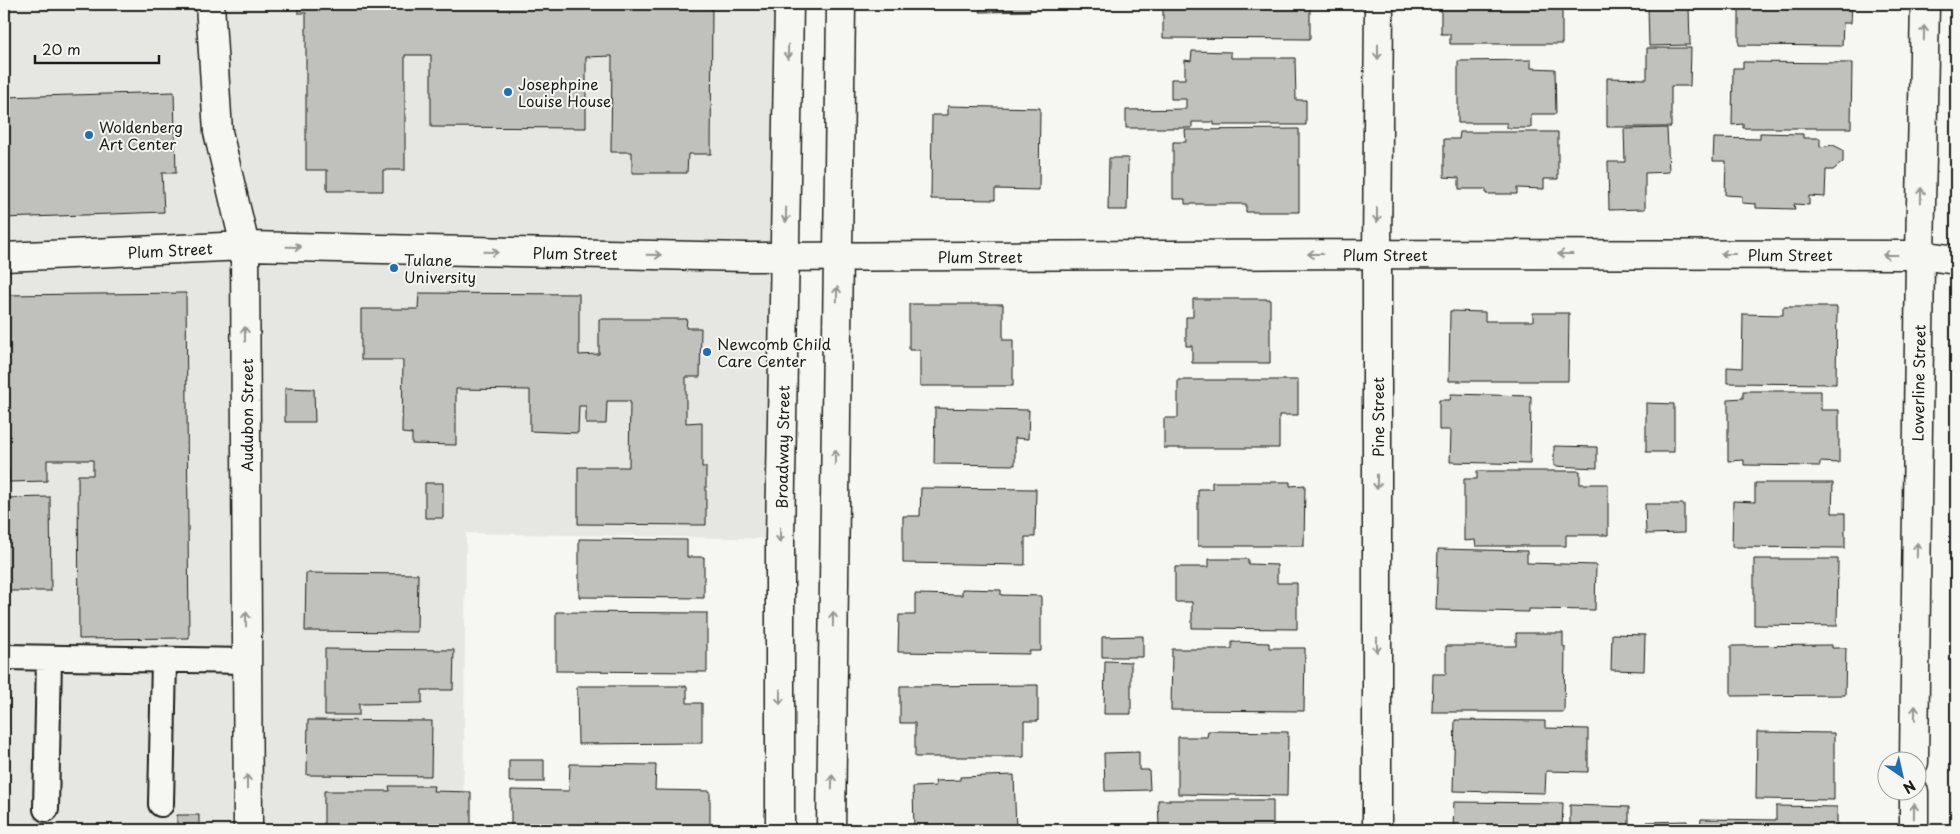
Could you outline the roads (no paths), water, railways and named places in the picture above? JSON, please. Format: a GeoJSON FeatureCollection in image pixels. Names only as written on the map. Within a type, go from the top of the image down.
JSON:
{"type":"FeatureCollection","features":[{"type":"Feature","properties":{"kind":"street","name":"Audubon Street"},"geometry":{"type":"LineString","coordinates":[[210,4],[218,132],[245,246],[248,830]]}},
{"type":"Feature","properties":{"kind":"street","name":"Broadway Street"},"geometry":{"type":"LineString","coordinates":[[780,830],[780,539],[789,4]]}},
{"type":"Feature","properties":{"kind":"street"},"geometry":{"type":"LineString","coordinates":[[831,830],[841,4]]}},
{"type":"Feature","properties":{"kind":"street","name":"Pine Street"},"geometry":{"type":"LineString","coordinates":[[1377,830],[1378,4]]}},
{"type":"Feature","properties":{"kind":"street","name":"Lowerline Street"},"geometry":{"type":"LineString","coordinates":[[1914,752],[1925,4]]}},
{"type":"Feature","properties":{"kind":"street","name":"Plum Street"},"geometry":{"type":"LineString","coordinates":[[4,257],[245,246],[736,257],[1920,254],[1956,260]]}},
{"type":"Feature","properties":{"kind":"street"},"geometry":{"type":"LineString","coordinates":[[1914,802],[1914,830]]}},
{"type":"Feature","properties":{"kind":"lane"},"geometry":{"type":"LineString","coordinates":[[4,657],[247,661]]}},
{"type":"Feature","properties":{"kind":"lane"},"geometry":{"type":"LineString","coordinates":[[46,809],[48,658]]}},
{"type":"Feature","properties":{"kind":"lane"},"geometry":{"type":"LineString","coordinates":[[160,804],[164,660]]}},
{"type":"Feature","properties":{"kind":"place","name":"Josephpine Louise House"},"geometry":{"type":"Point","coordinates":[508,92]}},
{"type":"Feature","properties":{"kind":"place","name":"Woldenberg Art Center"},"geometry":{"type":"Point","coordinates":[89,135]}},
{"type":"Feature","properties":{"kind":"place","name":"Tulane University"},"geometry":{"type":"Point","coordinates":[394,268]}},
{"type":"Feature","properties":{"kind":"place","name":"Newcomb Child Care Center"},"geometry":{"type":"Point","coordinates":[707,352]}}]}
